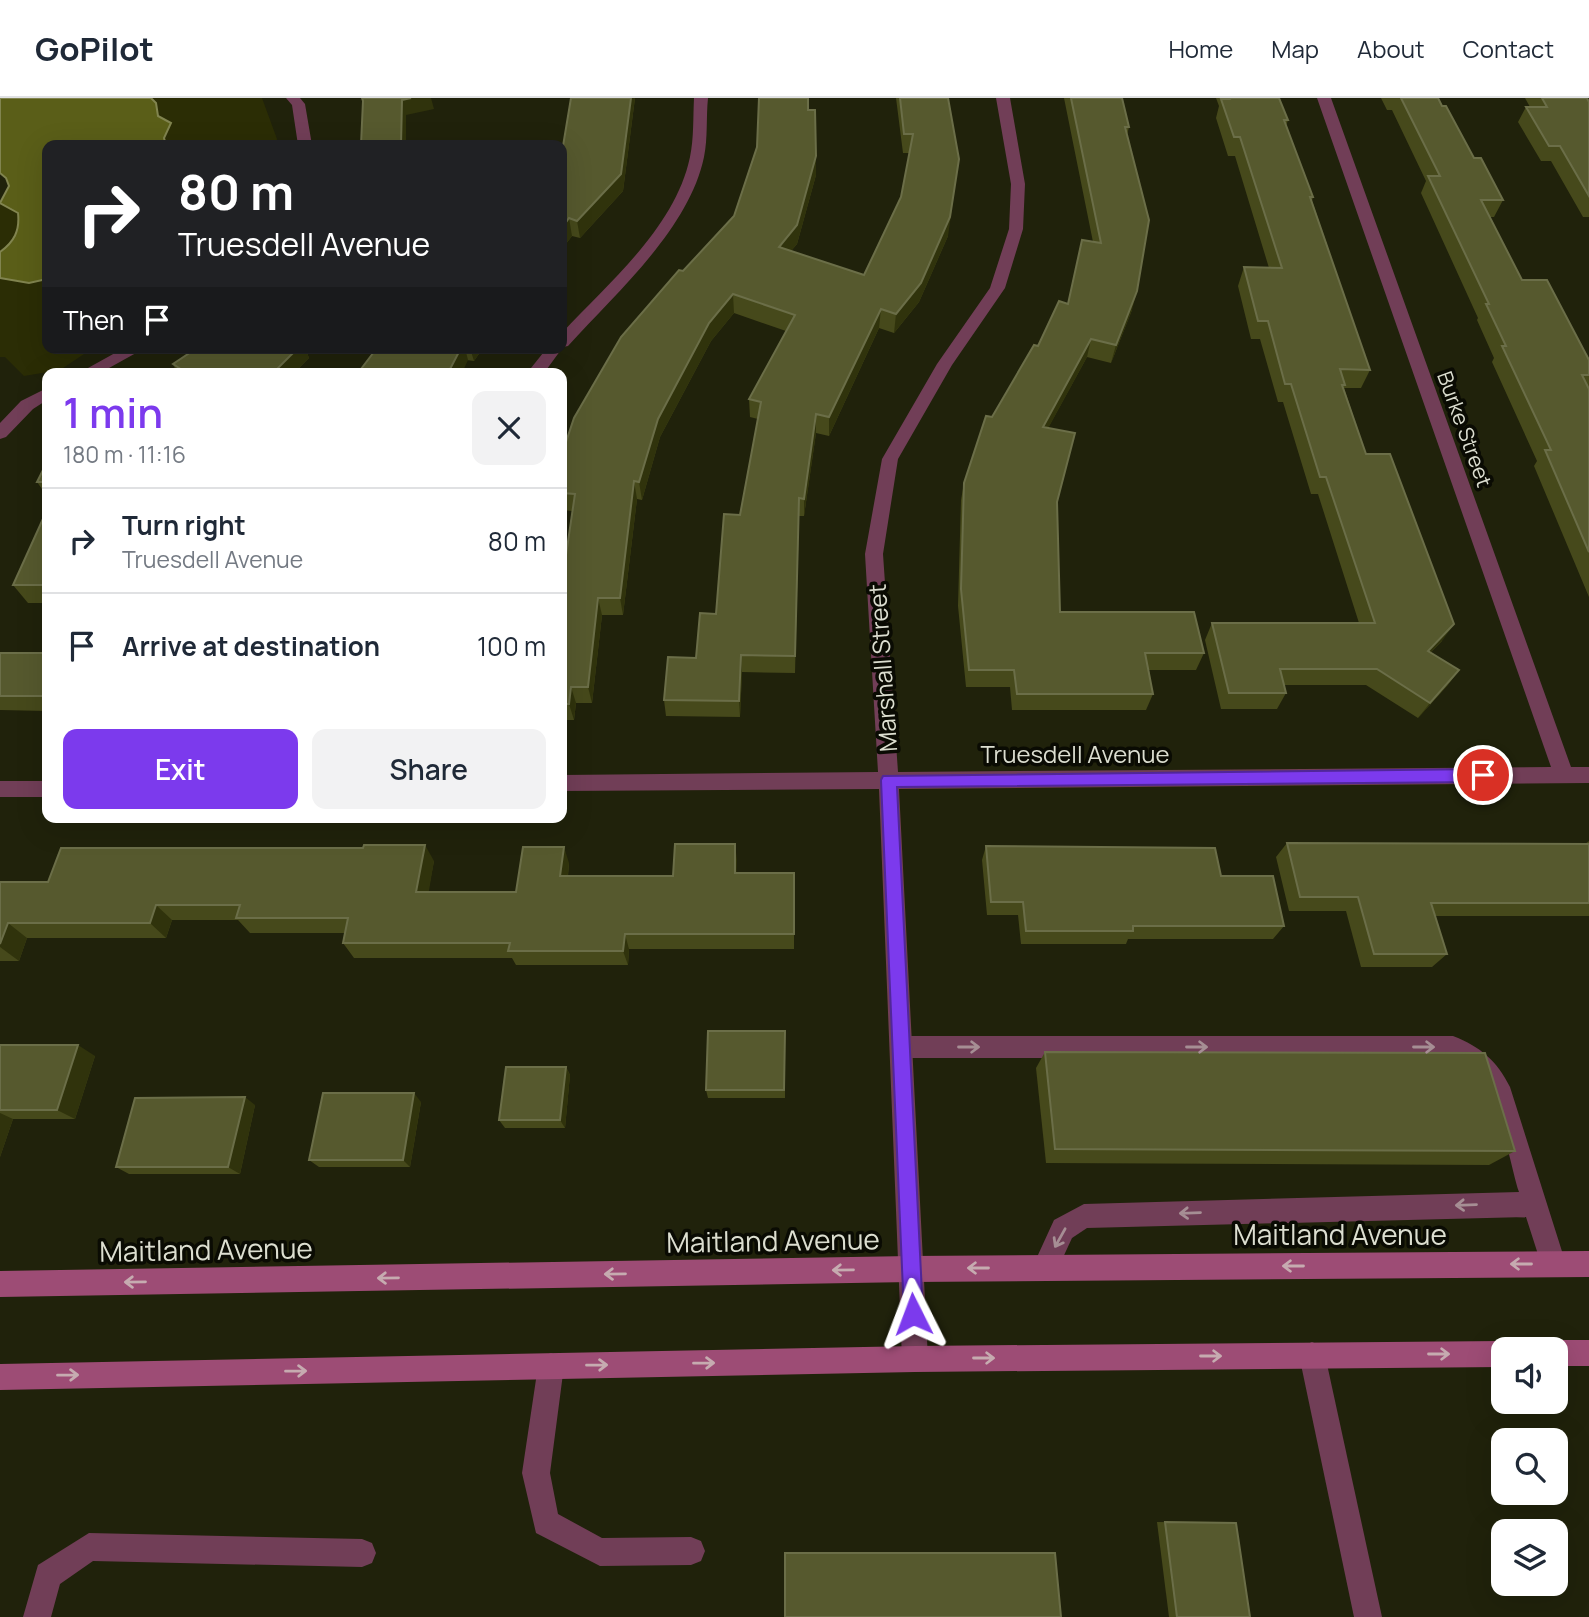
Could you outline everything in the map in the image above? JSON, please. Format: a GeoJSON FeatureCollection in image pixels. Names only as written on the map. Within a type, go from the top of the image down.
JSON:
{"type":"FeatureCollection","features":[{"type":"Feature","properties":{"kind":"main road","name":"Maitland Avenue"},"geometry":{"type":"LineString","coordinates":[[0,1284],[911,1269],[1589,1264]]}},
{"type":"Feature","properties":{"kind":"main road"},"geometry":{"type":"LineString","coordinates":[[1568,1353],[1589,1353]]}},
{"type":"Feature","properties":{"kind":"main road"},"geometry":{"type":"LineString","coordinates":[[0,1377],[915,1359],[1491,1354]]}},
{"type":"Feature","properties":{"kind":"street"},"geometry":{"type":"LineString","coordinates":[[293,98],[298,104],[304,140]]}},
{"type":"Feature","properties":{"kind":"street"},"geometry":{"type":"LineString","coordinates":[[567,336],[659,234],[684,195],[697,158],[701,98]]}},
{"type":"Feature","properties":{"kind":"street","name":"Marshall Street"},"geometry":{"type":"LineString","coordinates":[[915,1359],[889,780],[874,554],[890,459],[945,365],[997,288],[1016,229],[1018,184],[1003,98]]}},
{"type":"Feature","properties":{"kind":"street","name":"Burke Street"},"geometry":{"type":"LineString","coordinates":[[1324,98],[1564,775]]}},
{"type":"Feature","properties":{"kind":"street"},"geometry":{"type":"LineString","coordinates":[[97,368],[125,354]]}},
{"type":"Feature","properties":{"kind":"street"},"geometry":{"type":"LineString","coordinates":[[539,368],[551,354]]}},
{"type":"Feature","properties":{"kind":"street"},"geometry":{"type":"LineString","coordinates":[[0,433],[27,405],[42,396]]}},
{"type":"Feature","properties":{"kind":"street","name":"Truesdell Avenue"},"geometry":{"type":"LineString","coordinates":[[567,783],[1589,775]]}},
{"type":"Feature","properties":{"kind":"street"},"geometry":{"type":"LineString","coordinates":[[0,789],[42,789]]}},
{"type":"Feature","properties":{"kind":"street"},"geometry":{"type":"LineString","coordinates":[[901,1047],[1454,1047],[1472,1054],[1489,1070],[1502,1095],[1553,1264]]}},
{"type":"Feature","properties":{"kind":"street"},"geometry":{"type":"LineString","coordinates":[[1045,1268],[1063,1229],[1084,1216],[1534,1203]]}},
{"type":"Feature","properties":{"kind":"street"},"geometry":{"type":"LineString","coordinates":[[1312,1355],[1368,1617]]}},
{"type":"Feature","properties":{"kind":"street"},"geometry":{"type":"LineString","coordinates":[[551,1366],[536,1473],[546,1523],[600,1552],[691,1551]]}},
{"type":"Feature","properties":{"kind":"street"},"geometry":{"type":"LineString","coordinates":[[37,1617],[48,1575],[89,1547],[362,1553]]}},
{"type":"Feature","properties":{"kind":"green space"},"geometry":{"type":"Polygon","coordinates":[[[151,98],[262,98],[277,140],[164,140],[167,123],[158,115],[156,103],[151,98]]]}},
{"type":"Feature","properties":{"kind":"green space"},"geometry":{"type":"Polygon","coordinates":[[[0,203],[18,213],[18,225],[15,236],[0,252],[0,203]]]}},
{"type":"Feature","properties":{"kind":"green space"},"geometry":{"type":"Polygon","coordinates":[[[0,278],[29,283],[42,280],[42,354],[84,354],[63,368],[42,368],[42,373],[24,376],[5,357],[0,357],[0,278]]]}},
{"type":"Feature","properties":{"kind":"shaded area"},"geometry":{"type":"Polygon","coordinates":[[[0,98],[151,98],[156,103],[158,116],[171,123],[165,140],[42,140],[42,280],[29,283],[0,278],[0,252],[15,236],[18,213],[0,203],[9,186],[0,173],[0,98]]]}},
{"type":"Feature","properties":{"kind":"building"},"geometry":{"type":"Polygon","coordinates":[[[362,98],[411,98],[402,100],[401,140],[361,140],[362,98]]]}},
{"type":"Feature","properties":{"kind":"building"},"geometry":{"type":"Polygon","coordinates":[[[571,98],[631,98],[621,174],[577,221],[569,218],[567,221],[567,140],[564,140],[571,98]]]}},
{"type":"Feature","properties":{"kind":"building"},"geometry":{"type":"Polygon","coordinates":[[[759,98],[808,98],[808,110],[815,110],[816,156],[797,225],[779,247],[864,275],[901,197],[913,134],[904,134],[900,98],[948,98],[959,159],[950,217],[921,283],[896,314],[881,309],[829,417],[816,414],[804,499],[799,498],[795,656],[741,655],[739,701],[664,700],[668,657],[696,658],[700,613],[716,614],[724,514],[740,515],[761,402],[749,399],[795,315],[733,294],[709,323],[658,419],[639,482],[634,481],[620,598],[598,598],[588,687],[571,687],[567,704],[567,548],[575,494],[567,493],[567,439],[574,418],[621,337],[679,270],[683,271],[734,216],[757,147],[759,98]]]}},
{"type":"Feature","properties":{"kind":"building"},"geometry":{"type":"Polygon","coordinates":[[[1071,98],[1122,98],[1129,127],[1125,127],[1149,220],[1137,291],[1116,345],[1091,339],[1043,427],[1075,433],[1057,502],[1060,612],[1194,612],[1204,653],[1145,653],[1153,694],[1017,694],[1014,670],[969,670],[961,589],[964,483],[986,416],[992,417],[1034,345],[1038,346],[1059,301],[1068,304],[1082,240],[1101,243],[1071,98]]]}},
{"type":"Feature","properties":{"kind":"building"},"geometry":{"type":"Polygon","coordinates":[[[1279,98],[1288,120],[1284,120],[1313,197],[1310,197],[1370,370],[1340,369],[1345,385],[1342,385],[1366,454],[1390,454],[1454,624],[1428,651],[1459,670],[1430,703],[1377,669],[1280,669],[1286,693],[1229,693],[1212,623],[1375,623],[1326,477],[1320,477],[1291,384],[1285,384],[1268,321],[1258,321],[1244,267],[1282,268],[1240,137],[1234,137],[1221,99],[1279,98]]]}},
{"type":"Feature","properties":{"kind":"building"},"geometry":{"type":"Polygon","coordinates":[[[1401,98],[1438,98],[1442,106],[1446,106],[1474,158],[1481,158],[1503,200],[1481,200],[1522,280],[1547,280],[1589,360],[1589,375],[1582,375],[1589,389],[1589,552],[1545,450],[1551,450],[1502,346],[1506,346],[1486,304],[1489,304],[1428,176],[1440,176],[1401,98]]]}},
{"type":"Feature","properties":{"kind":"building"},"geometry":{"type":"Polygon","coordinates":[[[1542,98],[1587,98],[1589,102],[1589,196],[1560,146],[1549,146],[1526,107],[1547,107],[1542,98]]]}},
{"type":"Feature","properties":{"kind":"building"},"geometry":{"type":"Polygon","coordinates":[[[188,354],[292,354],[278,368],[179,368],[173,364],[188,354]]]}},
{"type":"Feature","properties":{"kind":"building"},"geometry":{"type":"Polygon","coordinates":[[[372,354],[458,354],[451,368],[362,368],[372,354]]]}},
{"type":"Feature","properties":{"kind":"building"},"geometry":{"type":"Polygon","coordinates":[[[42,521],[42,585],[13,585],[42,521]]]}},
{"type":"Feature","properties":{"kind":"building"},"geometry":{"type":"Polygon","coordinates":[[[0,653],[42,653],[42,696],[0,696],[0,653]]]}},
{"type":"Feature","properties":{"kind":"building"},"geometry":{"type":"Polygon","coordinates":[[[1287,843],[1589,844],[1589,903],[1431,903],[1447,954],[1374,954],[1358,897],[1300,897],[1287,843]]]}},
{"type":"Feature","properties":{"kind":"building"},"geometry":{"type":"Polygon","coordinates":[[[675,844],[735,844],[735,873],[794,873],[794,934],[625,934],[623,951],[508,951],[510,943],[343,943],[348,918],[236,918],[240,905],[156,905],[150,923],[8,923],[0,944],[0,882],[48,882],[61,848],[363,848],[364,845],[425,845],[416,892],[516,892],[523,847],[564,847],[560,876],[673,876],[675,844]]]}},
{"type":"Feature","properties":{"kind":"building"},"geometry":{"type":"Polygon","coordinates":[[[986,846],[1215,848],[1221,876],[1273,876],[1284,926],[1133,926],[1133,931],[1026,931],[1023,902],[991,902],[986,846]]]}},
{"type":"Feature","properties":{"kind":"building"},"geometry":{"type":"Polygon","coordinates":[[[708,1031],[785,1031],[784,1090],[706,1090],[708,1031]]]}},
{"type":"Feature","properties":{"kind":"building"},"geometry":{"type":"Polygon","coordinates":[[[0,1045],[78,1045],[57,1110],[0,1110],[0,1045]]]}},
{"type":"Feature","properties":{"kind":"building"},"geometry":{"type":"Polygon","coordinates":[[[1045,1052],[1485,1053],[1515,1151],[1055,1149],[1045,1052]]]}},
{"type":"Feature","properties":{"kind":"building"},"geometry":{"type":"Polygon","coordinates":[[[506,1067],[566,1067],[560,1120],[499,1120],[506,1067]]]}},
{"type":"Feature","properties":{"kind":"building"},"geometry":{"type":"Polygon","coordinates":[[[323,1093],[414,1093],[403,1160],[309,1160],[323,1093]]]}},
{"type":"Feature","properties":{"kind":"building"},"geometry":{"type":"Polygon","coordinates":[[[245,1097],[228,1167],[116,1167],[135,1098],[245,1097]]]}},
{"type":"Feature","properties":{"kind":"building"},"geometry":{"type":"Polygon","coordinates":[[[1165,1522],[1236,1523],[1250,1617],[1177,1617],[1165,1522]]]}},
{"type":"Feature","properties":{"kind":"building"},"geometry":{"type":"Polygon","coordinates":[[[785,1553],[1055,1553],[1061,1617],[785,1617],[785,1553]]]}},
{"type":"Feature","properties":{"kind":"route"},"geometry":{"type":"LineString","coordinates":[[913,1314],[889,780],[1483,775]]}}]}
